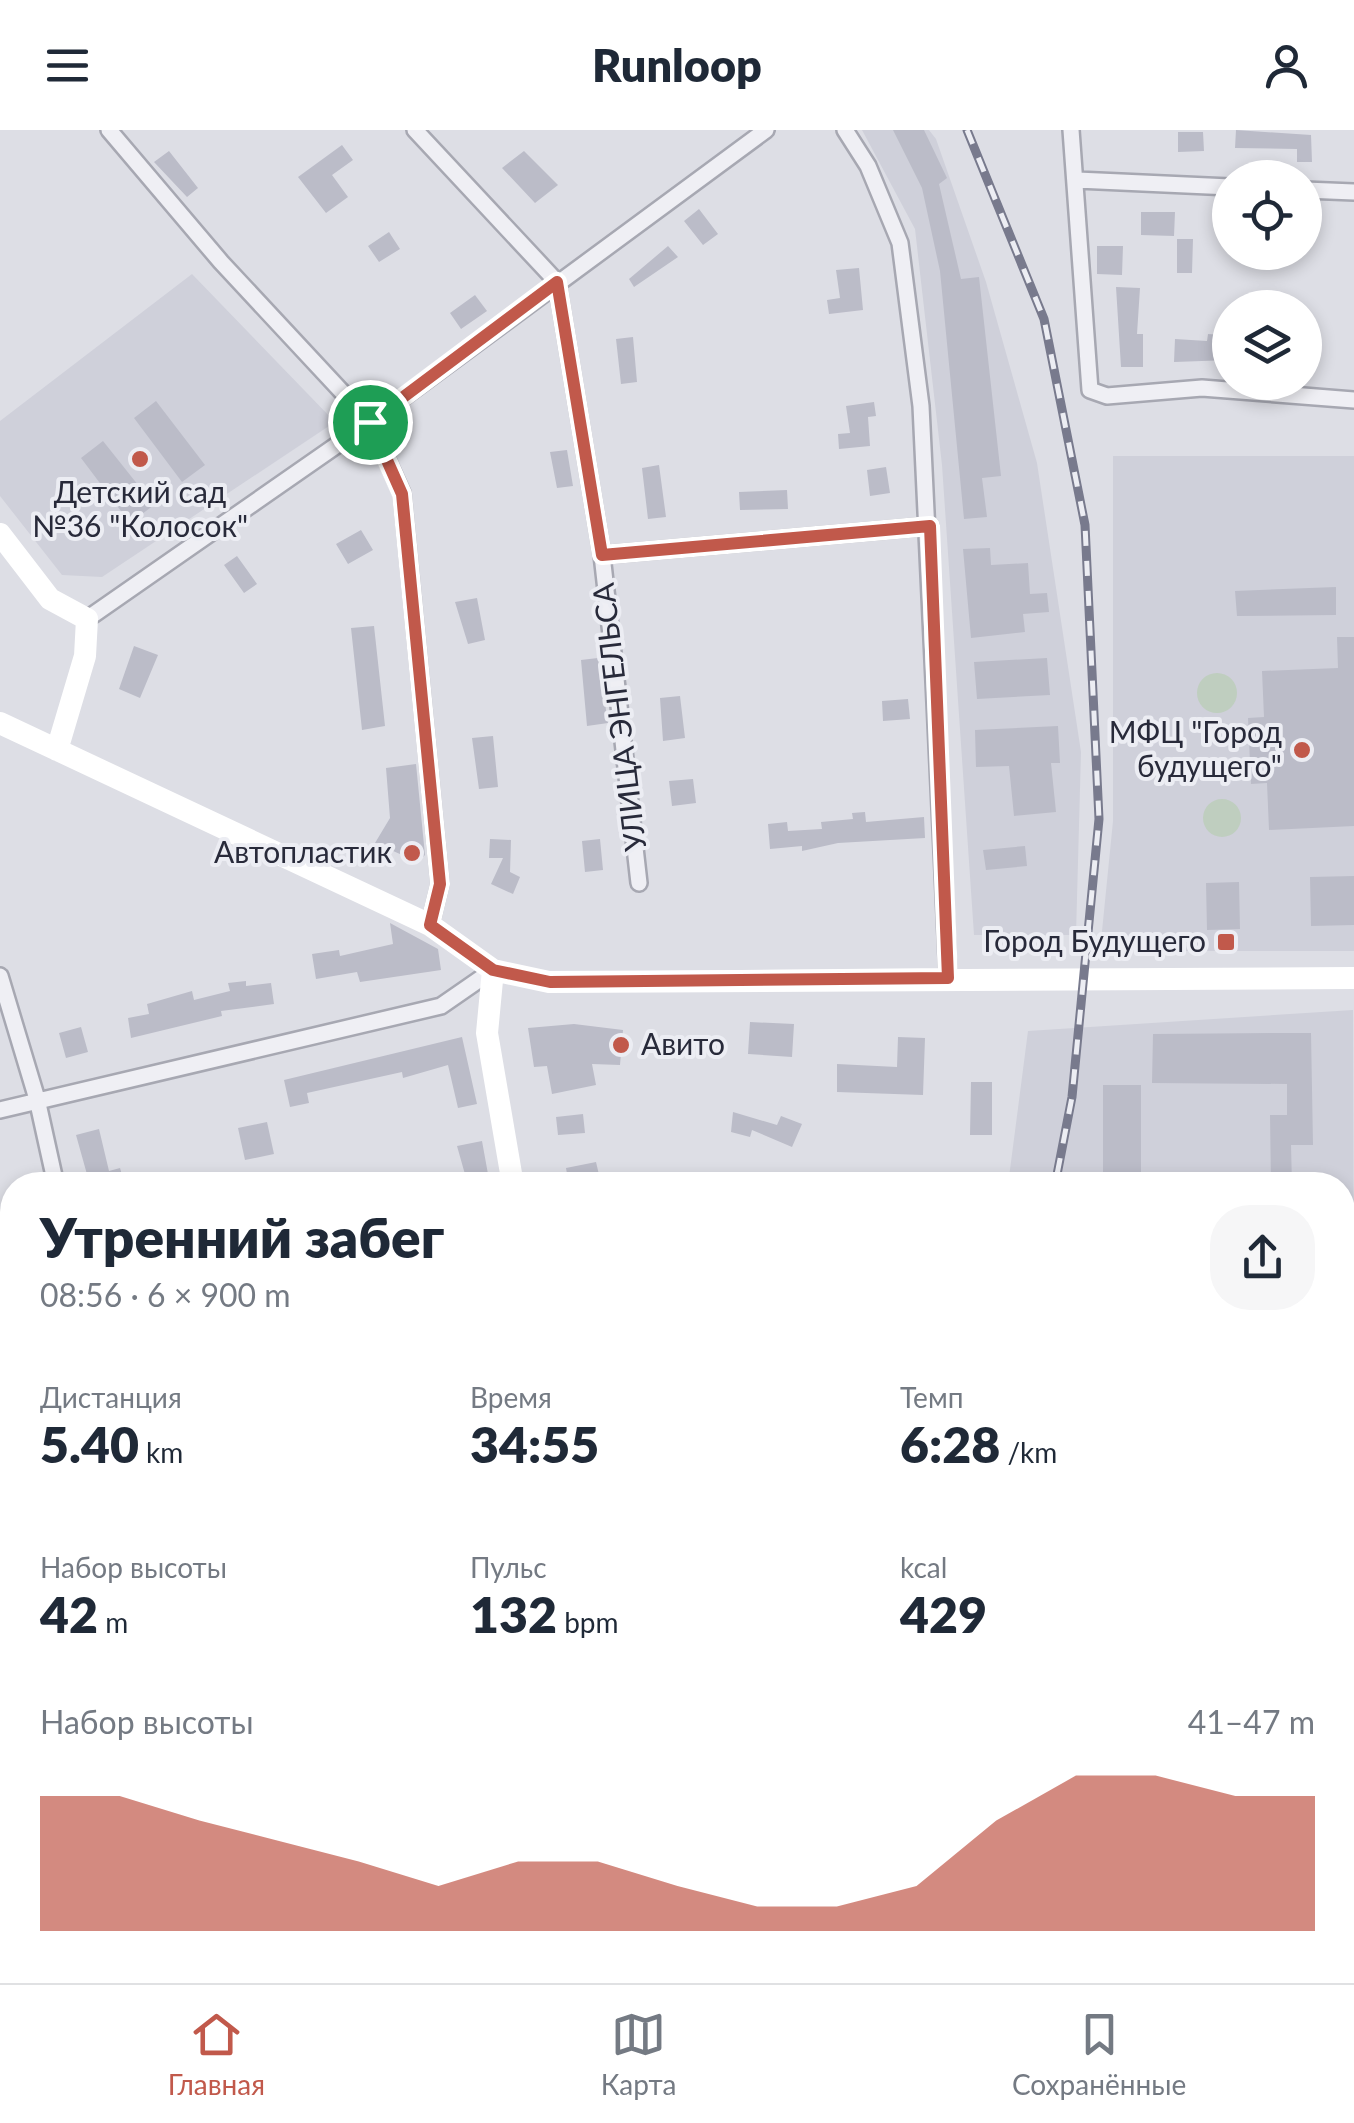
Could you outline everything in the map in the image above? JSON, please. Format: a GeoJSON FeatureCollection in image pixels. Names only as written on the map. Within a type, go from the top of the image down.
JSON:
{"type":"FeatureCollection","features":[{"type":"Feature","properties":{"kind":"main road"},"geometry":{"type":"LineString","coordinates":[[0,534],[50,599],[87,619],[85,656],[57,750]]}},
{"type":"Feature","properties":{"kind":"main road"},"geometry":{"type":"LineString","coordinates":[[0,723],[430,925],[493,970],[550,982],[1354,979]]}},
{"type":"Feature","properties":{"kind":"main road"},"geometry":{"type":"LineString","coordinates":[[493,970],[487,1033],[511,1172]]}},
{"type":"Feature","properties":{"kind":"street"},"geometry":{"type":"LineString","coordinates":[[110,130],[220,262],[370,422],[402,494],[440,884],[430,925]]}},
{"type":"Feature","properties":{"kind":"street"},"geometry":{"type":"LineString","coordinates":[[415,130],[557,282]]}},
{"type":"Feature","properties":{"kind":"street"},"geometry":{"type":"LineString","coordinates":[[87,619],[370,422],[766,130]]}},
{"type":"Feature","properties":{"kind":"street"},"geometry":{"type":"LineString","coordinates":[[846,130],[868,166],[900,243],[921,406],[930,526],[948,978]]}},
{"type":"Feature","properties":{"kind":"street"},"geometry":{"type":"LineString","coordinates":[[1071,130],[1090,390],[1107,396],[1202,388],[1354,400]]}},
{"type":"Feature","properties":{"kind":"street"},"geometry":{"type":"LineString","coordinates":[[1076,180],[1212,186]]}},
{"type":"Feature","properties":{"kind":"street"},"geometry":{"type":"LineString","coordinates":[[1322,191],[1354,192]]}},
{"type":"Feature","properties":{"kind":"street","name":"УЛИЦА ЭНГЕЛЬСА"},"geometry":{"type":"LineString","coordinates":[[557,282],[602,555],[640,884]]}},
{"type":"Feature","properties":{"kind":"street"},"geometry":{"type":"LineString","coordinates":[[602,555],[930,526]]}},
{"type":"Feature","properties":{"kind":"street"},"geometry":{"type":"LineString","coordinates":[[0,1110],[441,1006],[493,970]]}},
{"type":"Feature","properties":{"kind":"street"},"geometry":{"type":"LineString","coordinates":[[0,976],[37,1099],[53,1172]]}},
{"type":"Feature","properties":{"kind":"shaded area"},"geometry":{"type":"Polygon","coordinates":[[[862,130],[929,130],[936,139],[986,282],[1037,463],[1081,752],[1076,935],[974,935],[942,465],[915,229],[862,130]]]}},
{"type":"Feature","properties":{"kind":"shaded area","name":"Детский сад №36 \"Колосок\""},"geometry":{"type":"Polygon","coordinates":[[[192,274],[335,422],[102,577],[62,575],[0,496],[0,421],[192,274]]]}},
{"type":"Feature","properties":{"kind":"shaded area"},"geometry":{"type":"Polygon","coordinates":[[[1113,456],[1354,456],[1354,951],[1100,951],[1113,821],[1113,456]]]}},
{"type":"Feature","properties":{"kind":"shaded area"},"geometry":{"type":"Polygon","coordinates":[[[1353,1010],[1353,1172],[1010,1172],[1028,1031],[1353,1010]]]}},
{"type":"Feature","properties":{"kind":"green space"},"geometry":{"type":"Polygon","coordinates":[[[1217,673],[1231,679],[1237,693],[1231,707],[1217,713],[1203,707],[1197,693],[1203,679],[1217,673]]]}},
{"type":"Feature","properties":{"kind":"green space"},"geometry":{"type":"Polygon","coordinates":[[[1222,799],[1236,804],[1241,818],[1236,832],[1222,837],[1208,832],[1203,818],[1208,804],[1222,799]]]}},
{"type":"Feature","properties":{"kind":"building"},"geometry":{"type":"Polygon","coordinates":[[[893,130],[924,130],[947,178],[939,184],[961,279],[979,277],[1001,476],[982,478],[987,517],[964,519],[940,271],[922,188],[893,130]]]}},
{"type":"Feature","properties":{"kind":"building"},"geometry":{"type":"Polygon","coordinates":[[[1236,130],[1311,135],[1312,160],[1297,160],[1297,149],[1235,148],[1236,130]]]}},
{"type":"Feature","properties":{"kind":"building"},"geometry":{"type":"Polygon","coordinates":[[[1178,132],[1203,132],[1204,151],[1178,152],[1178,132]]]}},
{"type":"Feature","properties":{"kind":"building"},"geometry":{"type":"Polygon","coordinates":[[[342,145],[353,160],[332,175],[348,197],[326,213],[298,177],[342,145]]]}},
{"type":"Feature","properties":{"kind":"building"},"geometry":{"type":"Polygon","coordinates":[[[169,151],[198,188],[187,197],[154,162],[169,151]]]}},
{"type":"Feature","properties":{"kind":"building"},"geometry":{"type":"Polygon","coordinates":[[[524,151],[558,185],[535,203],[502,168],[524,151]]]}},
{"type":"Feature","properties":{"kind":"building"},"geometry":{"type":"Polygon","coordinates":[[[699,209],[718,234],[703,245],[684,221],[699,209]]]}},
{"type":"Feature","properties":{"kind":"building"},"geometry":{"type":"Polygon","coordinates":[[[1141,212],[1175,212],[1174,236],[1141,235],[1141,212]]]}},
{"type":"Feature","properties":{"kind":"building"},"geometry":{"type":"Polygon","coordinates":[[[389,232],[400,249],[379,262],[368,246],[389,232]]]}},
{"type":"Feature","properties":{"kind":"building"},"geometry":{"type":"Polygon","coordinates":[[[1177,239],[1193,239],[1192,273],[1177,273],[1177,239]]]}},
{"type":"Feature","properties":{"kind":"building"},"geometry":{"type":"Polygon","coordinates":[[[668,246],[678,257],[634,287],[629,279],[668,246]]]}},
{"type":"Feature","properties":{"kind":"building"},"geometry":{"type":"Polygon","coordinates":[[[1097,246],[1123,246],[1122,275],[1097,274],[1097,246]]]}},
{"type":"Feature","properties":{"kind":"building"},"geometry":{"type":"Polygon","coordinates":[[[859,268],[863,310],[829,314],[827,300],[840,298],[836,270],[859,268]]]}},
{"type":"Feature","properties":{"kind":"building"},"geometry":{"type":"Polygon","coordinates":[[[1116,287],[1140,288],[1137,334],[1143,334],[1143,367],[1121,367],[1116,287]]]}},
{"type":"Feature","properties":{"kind":"building"},"geometry":{"type":"Polygon","coordinates":[[[475,295],[487,311],[461,329],[450,313],[475,295]]]}},
{"type":"Feature","properties":{"kind":"building"},"geometry":{"type":"Polygon","coordinates":[[[1208,334],[1212,334],[1212,361],[1174,362],[1175,339],[1207,341],[1208,334]]]}},
{"type":"Feature","properties":{"kind":"building"},"geometry":{"type":"Polygon","coordinates":[[[633,337],[637,382],[621,384],[616,339],[633,337]]]}},
{"type":"Feature","properties":{"kind":"building"},"geometry":{"type":"Polygon","coordinates":[[[156,401],[205,465],[182,482],[134,418],[156,401]]]}},
{"type":"Feature","properties":{"kind":"building"},"geometry":{"type":"Polygon","coordinates":[[[874,402],[876,416],[868,417],[870,446],[839,449],[838,434],[850,433],[846,406],[874,402]]]}},
{"type":"Feature","properties":{"kind":"building"},"geometry":{"type":"Polygon","coordinates":[[[103,441],[154,505],[130,523],[81,458],[103,441]]]}},
{"type":"Feature","properties":{"kind":"building"},"geometry":{"type":"Polygon","coordinates":[[[567,450],[573,486],[557,488],[550,452],[567,450]]]}},
{"type":"Feature","properties":{"kind":"building"},"geometry":{"type":"Polygon","coordinates":[[[659,465],[666,517],[648,519],[642,468],[659,465]]]}},
{"type":"Feature","properties":{"kind":"building"},"geometry":{"type":"Polygon","coordinates":[[[886,467],[890,493],[870,496],[867,470],[886,467]]]}},
{"type":"Feature","properties":{"kind":"building"},"geometry":{"type":"Polygon","coordinates":[[[787,490],[788,509],[740,510],[739,492],[787,490]]]}},
{"type":"Feature","properties":{"kind":"building"},"geometry":{"type":"Polygon","coordinates":[[[361,530],[373,550],[348,564],[336,544],[361,530]]]}},
{"type":"Feature","properties":{"kind":"building"},"geometry":{"type":"Polygon","coordinates":[[[990,548],[991,565],[1028,563],[1030,594],[1047,593],[1049,612],[1023,614],[1025,632],[971,638],[963,549],[990,548]]]}},
{"type":"Feature","properties":{"kind":"building"},"geometry":{"type":"Polygon","coordinates":[[[237,556],[257,584],[244,593],[224,565],[237,556]]]}},
{"type":"Feature","properties":{"kind":"building"},"geometry":{"type":"Polygon","coordinates":[[[1336,587],[1336,615],[1237,616],[1235,591],[1336,587]]]}},
{"type":"Feature","properties":{"kind":"building"},"geometry":{"type":"Polygon","coordinates":[[[477,598],[485,640],[468,644],[455,602],[477,598]]]}},
{"type":"Feature","properties":{"kind":"building"},"geometry":{"type":"Polygon","coordinates":[[[374,626],[385,726],[362,730],[351,628],[374,626]]]}},
{"type":"Feature","properties":{"kind":"building","name":"МФЦ \"Город будущего\""},"geometry":{"type":"Polygon","coordinates":[[[1337,637],[1354,637],[1354,826],[1269,830],[1267,783],[1251,784],[1248,718],[1264,717],[1262,671],[1338,668],[1337,637]]]}},
{"type":"Feature","properties":{"kind":"building"},"geometry":{"type":"Polygon","coordinates":[[[134,646],[158,655],[140,698],[119,689],[134,646]]]}},
{"type":"Feature","properties":{"kind":"building"},"geometry":{"type":"Polygon","coordinates":[[[598,658],[608,723],[587,726],[581,660],[598,658]]]}},
{"type":"Feature","properties":{"kind":"building"},"geometry":{"type":"Polygon","coordinates":[[[1047,658],[1050,695],[977,699],[974,662],[1047,658]]]}},
{"type":"Feature","properties":{"kind":"building"},"geometry":{"type":"Polygon","coordinates":[[[680,696],[685,738],[663,741],[660,698],[680,696]]]}},
{"type":"Feature","properties":{"kind":"building"},"geometry":{"type":"Polygon","coordinates":[[[908,699],[910,719],[883,721],[882,701],[908,699]]]}},
{"type":"Feature","properties":{"kind":"building"},"geometry":{"type":"Polygon","coordinates":[[[1058,726],[1060,763],[1051,763],[1056,812],[1014,816],[1009,766],[976,767],[975,730],[1058,726]]]}},
{"type":"Feature","properties":{"kind":"building"},"geometry":{"type":"Polygon","coordinates":[[[493,736],[498,787],[479,789],[472,738],[493,736]]]}},
{"type":"Feature","properties":{"kind":"building"},"geometry":{"type":"Polygon","coordinates":[[[416,764],[425,855],[418,862],[375,843],[390,818],[386,768],[416,764]]]}},
{"type":"Feature","properties":{"kind":"building"},"geometry":{"type":"Polygon","coordinates":[[[693,779],[696,803],[672,806],[669,781],[693,779]]]}},
{"type":"Feature","properties":{"kind":"building"},"geometry":{"type":"Polygon","coordinates":[[[865,812],[866,822],[924,817],[925,838],[838,843],[802,851],[802,846],[770,849],[768,824],[787,822],[788,831],[822,829],[821,822],[853,819],[852,813],[865,812]]]}},
{"type":"Feature","properties":{"kind":"building"},"geometry":{"type":"Polygon","coordinates":[[[490,839],[511,840],[510,872],[520,877],[513,894],[491,884],[503,858],[489,858],[490,839]]]}},
{"type":"Feature","properties":{"kind":"building"},"geometry":{"type":"Polygon","coordinates":[[[600,839],[603,870],[585,872],[582,841],[600,839]]]}},
{"type":"Feature","properties":{"kind":"building"},"geometry":{"type":"Polygon","coordinates":[[[1025,846],[1027,866],[986,870],[983,850],[1025,846]]]}},
{"type":"Feature","properties":{"kind":"building"},"geometry":{"type":"Polygon","coordinates":[[[1354,876],[1354,925],[1311,926],[1310,877],[1354,876]]]}},
{"type":"Feature","properties":{"kind":"building"},"geometry":{"type":"Polygon","coordinates":[[[1239,882],[1240,929],[1207,930],[1206,883],[1239,882]]]}},
{"type":"Feature","properties":{"kind":"building"},"geometry":{"type":"Polygon","coordinates":[[[390,923],[438,949],[441,970],[360,982],[357,972],[316,979],[312,954],[339,950],[340,956],[393,944],[390,923]]]}},
{"type":"Feature","properties":{"kind":"building"},"geometry":{"type":"Polygon","coordinates":[[[246,981],[246,986],[271,983],[274,1004],[221,1011],[222,1016],[131,1038],[128,1018],[149,1014],[147,1004],[192,991],[194,1000],[230,991],[228,983],[246,981]]]}},
{"type":"Feature","properties":{"kind":"building"},"geometry":{"type":"Polygon","coordinates":[[[750,1022],[794,1024],[792,1057],[748,1054],[750,1022]]]}},
{"type":"Feature","properties":{"kind":"building"},"geometry":{"type":"Polygon","coordinates":[[[574,1024],[623,1030],[620,1065],[592,1064],[596,1085],[552,1094],[547,1066],[534,1067],[528,1028],[574,1024]]]}},
{"type":"Feature","properties":{"kind":"building"},"geometry":{"type":"Polygon","coordinates":[[[81,1027],[88,1052],[66,1058],[59,1033],[81,1027]]]}},
{"type":"Feature","properties":{"kind":"building"},"geometry":{"type":"Polygon","coordinates":[[[1311,1033],[1313,1145],[1291,1145],[1292,1172],[1271,1172],[1270,1115],[1287,1115],[1287,1084],[1152,1083],[1153,1034],[1311,1033]]]}},
{"type":"Feature","properties":{"kind":"building"},"geometry":{"type":"Polygon","coordinates":[[[462,1037],[477,1104],[458,1108],[448,1065],[403,1078],[402,1072],[307,1093],[309,1103],[290,1107],[284,1080],[462,1037]]]}},
{"type":"Feature","properties":{"kind":"building"},"geometry":{"type":"Polygon","coordinates":[[[898,1037],[925,1038],[923,1095],[837,1092],[837,1064],[897,1067],[898,1037]]]}},
{"type":"Feature","properties":{"kind":"building"},"geometry":{"type":"Polygon","coordinates":[[[971,1082],[992,1082],[992,1135],[970,1135],[971,1082]]]}},
{"type":"Feature","properties":{"kind":"building"},"geometry":{"type":"Polygon","coordinates":[[[1103,1085],[1141,1085],[1141,1172],[1103,1172],[1103,1085]]]}},
{"type":"Feature","properties":{"kind":"building"},"geometry":{"type":"Polygon","coordinates":[[[733,1112],[777,1125],[781,1116],[802,1124],[792,1147],[752,1130],[750,1137],[731,1132],[733,1112]]]}},
{"type":"Feature","properties":{"kind":"building"},"geometry":{"type":"Polygon","coordinates":[[[583,1114],[585,1133],[558,1135],[556,1117],[583,1114]]]}},
{"type":"Feature","properties":{"kind":"building"},"geometry":{"type":"Polygon","coordinates":[[[267,1122],[274,1154],[245,1160],[238,1128],[267,1122]]]}},
{"type":"Feature","properties":{"kind":"building"},"geometry":{"type":"Polygon","coordinates":[[[99,1129],[109,1171],[120,1168],[121,1172],[86,1172],[76,1135],[99,1129]]]}},
{"type":"Feature","properties":{"kind":"building"},"geometry":{"type":"Polygon","coordinates":[[[482,1141],[488,1172],[464,1172],[457,1146],[482,1141]]]}},
{"type":"Feature","properties":{"kind":"building"},"geometry":{"type":"Polygon","coordinates":[[[596,1162],[598,1172],[567,1172],[566,1168],[596,1162]]]}},
{"type":"Feature","properties":{"kind":"railway"},"geometry":{"type":"LineString","coordinates":[[967,130],[1044,319],[1085,525],[1099,819],[1072,1097],[1058,1172]]}},
{"type":"Feature","properties":{"kind":"place","name":"Детский сад №36 \"Колосок\""},"geometry":{"type":"Point","coordinates":[140,459]}},
{"type":"Feature","properties":{"kind":"place","name":"МФЦ \"Город будущего\""},"geometry":{"type":"Point","coordinates":[1302,750]}},
{"type":"Feature","properties":{"kind":"place","name":"Автопластик"},"geometry":{"type":"Point","coordinates":[412,853]}},
{"type":"Feature","properties":{"kind":"place","name":"Город Будущего"},"geometry":{"type":"Point","coordinates":[1226,942]}},
{"type":"Feature","properties":{"kind":"place","name":"Авито"},"geometry":{"type":"Point","coordinates":[621,1045]}},
{"type":"Feature","properties":{"kind":"route"},"geometry":{"type":"LineString","coordinates":[[557,282],[602,555],[930,526],[948,978],[550,982],[493,970],[430,925],[440,884],[402,494],[370,422],[557,282]]}}]}
